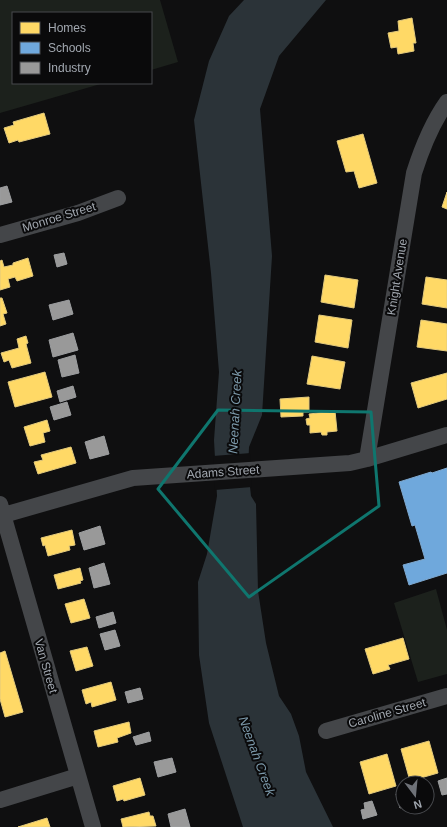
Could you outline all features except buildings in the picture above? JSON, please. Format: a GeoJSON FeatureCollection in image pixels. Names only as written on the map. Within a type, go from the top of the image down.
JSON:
{"type":"FeatureCollection","features":[{"type":"Feature","properties":{"kind":"street","name":"Knight Avenue"},"geometry":{"type":"LineString","coordinates":[[367,459],[414,173],[421,151],[431,129],[447,102]]}},
{"type":"Feature","properties":{"kind":"street","name":"Monroe Street"},"geometry":{"type":"LineString","coordinates":[[0,235],[78,213],[118,198]]}},
{"type":"Feature","properties":{"kind":"street","name":"Adams Street"},"geometry":{"type":"LineString","coordinates":[[1,512],[133,478],[350,463],[447,435]]}},
{"type":"Feature","properties":{"kind":"street","name":"Van Street"},"geometry":{"type":"LineString","coordinates":[[1,512],[92,827]]}},
{"type":"Feature","properties":{"kind":"street","name":"Caroline Street"},"geometry":{"type":"LineString","coordinates":[[326,731],[447,696]]}},
{"type":"Feature","properties":{"kind":"street"},"geometry":{"type":"LineString","coordinates":[[0,800],[78,776]]}},
{"type":"Feature","properties":{"kind":"highlighted area"},"geometry":{"type":"Polygon","coordinates":[[[218,410],[371,412],[379,506],[249,597],[158,489],[218,410]]]}},
{"type":"Feature","properties":{"kind":"shaded area"},"geometry":{"type":"Polygon","coordinates":[[[0,0],[160,0],[178,62],[152,70],[152,12],[12,12],[12,84],[101,84],[0,113],[0,0]]]}},
{"type":"Feature","properties":{"kind":"shaded area"},"geometry":{"type":"Polygon","coordinates":[[[436,589],[447,630],[447,674],[418,682],[394,603],[436,589]]]}},
{"type":"Feature","properties":{"kind":"water","name":"Neenah Creek"},"geometry":{"type":"Polygon","coordinates":[[[244,0],[326,0],[279,56],[260,109],[272,256],[262,415],[249,447],[248,469],[251,496],[256,504],[258,591],[266,643],[279,696],[291,714],[299,736],[306,772],[333,827],[243,827],[209,723],[199,655],[198,582],[207,554],[217,496],[214,440],[219,372],[211,273],[194,120],[209,61],[229,16],[244,0]]]}},
{"type":"Feature","properties":{"kind":"pier"},"geometry":{"type":"Polygon","coordinates":[[[251,453],[250,469],[252,487],[215,490],[213,456],[251,453]]]}}]}
